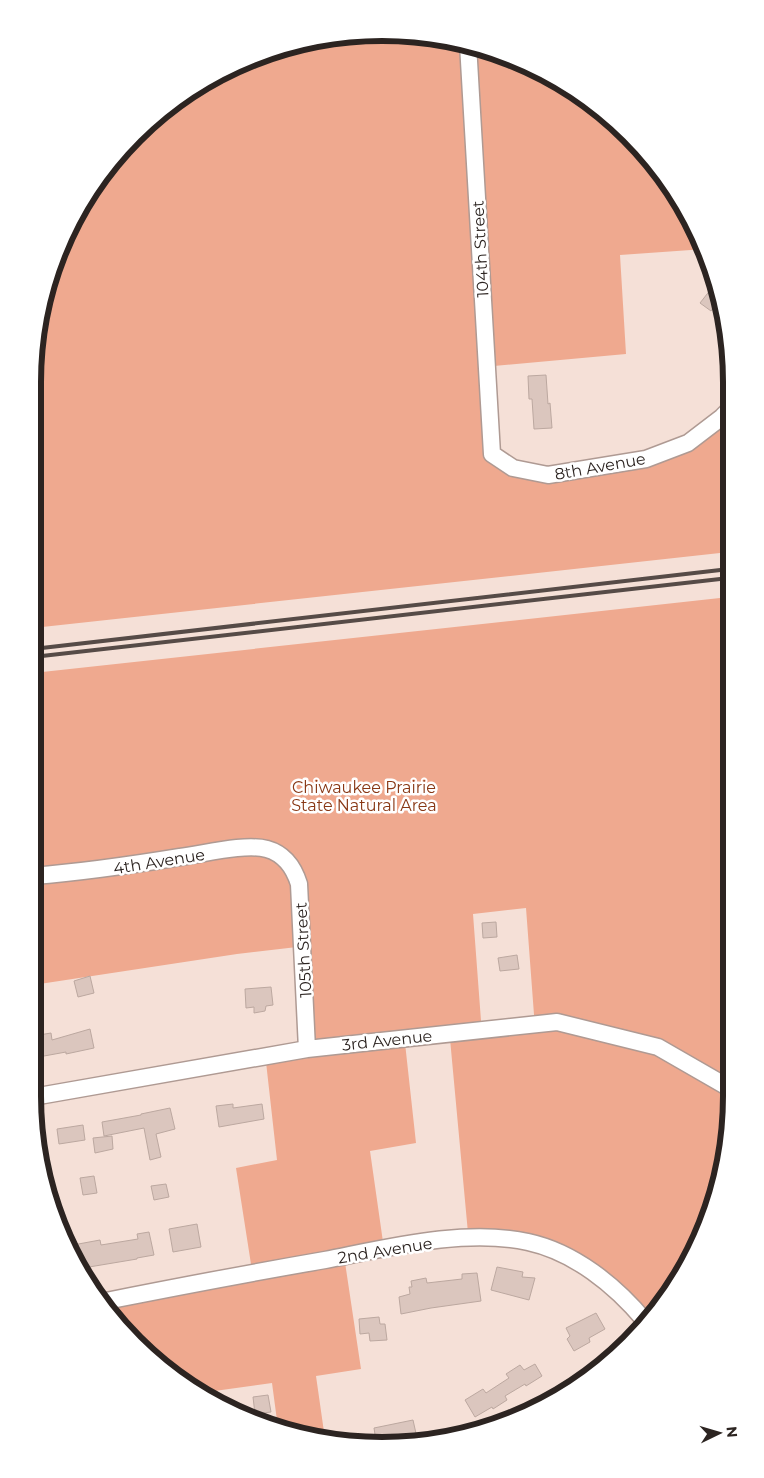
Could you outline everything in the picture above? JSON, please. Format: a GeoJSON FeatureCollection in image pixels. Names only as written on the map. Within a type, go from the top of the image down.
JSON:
{"type":"FeatureCollection","features":[{"type":"Feature","properties":{"kind":"street","name":"104th Street"},"geometry":{"type":"LineString","coordinates":[[469,53],[492,454]]}},
{"type":"Feature","properties":{"kind":"street","name":"8th Avenue"},"geometry":{"type":"LineString","coordinates":[[492,454],[513,468],[548,475],[646,460],[688,443],[723,416]]}},
{"type":"Feature","properties":{"kind":"street","name":"4th Avenue"},"geometry":{"type":"LineString","coordinates":[[41,875],[92,871],[237,849],[266,849],[283,857]]}},
{"type":"Feature","properties":{"kind":"street","name":"105th Street"},"geometry":{"type":"LineString","coordinates":[[283,857],[296,874],[299,884],[307,1049]]}},
{"type":"Feature","properties":{"kind":"street","name":"3rd Avenue"},"geometry":{"type":"LineString","coordinates":[[41,1096],[307,1049],[557,1022],[658,1047],[723,1084]]}},
{"type":"Feature","properties":{"kind":"street","name":"2nd Avenue"},"geometry":{"type":"LineString","coordinates":[[110,1300],[402,1246],[488,1236],[530,1242],[569,1257],[588,1268],[612,1287],[641,1317]]}},
{"type":"Feature","properties":{"kind":"green space"},"geometry":{"type":"Polygon","coordinates":[[[382,41],[404,42],[426,44],[470,53],[492,59],[533,76],[589,112],[623,141],[638,157],[665,193],[688,231],[696,250],[620,255],[626,354],[483,367],[487,436],[513,475],[531,480],[545,480],[653,462],[723,419],[723,553],[41,627],[42,360],[44,338],[53,294],[59,272],[76,231],[112,175],[126,157],[157,126],[212,87],[231,76],[272,59],[338,44],[382,41]]]}},
{"type":"Feature","properties":{"kind":"green space","name":"Chiwaukee Prairie State Natural Area"},"geometry":{"type":"Polygon","coordinates":[[[723,598],[722,1118],[716,1162],[705,1206],[688,1247],[677,1266],[644,1313],[596,1269],[468,1233],[449,1028],[405,1043],[416,1143],[370,1151],[383,1242],[343,1249],[361,1369],[316,1376],[324,1431],[277,1420],[272,1383],[212,1391],[157,1352],[126,1321],[115,1307],[253,1277],[236,1168],[277,1160],[266,1062],[318,1053],[297,947],[237,954],[41,984],[41,880],[44,880],[41,847],[41,672],[723,598]],[[526,908],[473,914],[482,1034],[535,1028],[526,908]]]}},
{"type":"Feature","properties":{"kind":"building"},"geometry":{"type":"Polygon","coordinates":[[[710,290],[714,309],[713,308],[711,311],[700,303],[710,290]]]}},
{"type":"Feature","properties":{"kind":"building"},"geometry":{"type":"Polygon","coordinates":[[[546,375],[552,428],[534,429],[532,399],[529,399],[528,376],[546,375]]]}},
{"type":"Feature","properties":{"kind":"building"},"geometry":{"type":"Polygon","coordinates":[[[496,922],[497,937],[483,938],[482,923],[496,922]]]}},
{"type":"Feature","properties":{"kind":"building"},"geometry":{"type":"Polygon","coordinates":[[[517,955],[519,969],[500,971],[498,958],[517,955]]]}},
{"type":"Feature","properties":{"kind":"building"},"geometry":{"type":"Polygon","coordinates":[[[90,976],[94,993],[78,997],[74,981],[90,976]]]}},
{"type":"Feature","properties":{"kind":"building"},"geometry":{"type":"Polygon","coordinates":[[[271,987],[273,1005],[266,1006],[265,1011],[254,1013],[254,1007],[246,1008],[245,989],[271,987]]]}},
{"type":"Feature","properties":{"kind":"building"},"geometry":{"type":"Polygon","coordinates":[[[90,1029],[94,1048],[41,1057],[41,1035],[51,1033],[52,1040],[90,1029]]]}},
{"type":"Feature","properties":{"kind":"building"},"geometry":{"type":"Polygon","coordinates":[[[233,1104],[233,1108],[262,1104],[264,1119],[219,1127],[216,1106],[233,1104]]]}},
{"type":"Feature","properties":{"kind":"building"},"geometry":{"type":"Polygon","coordinates":[[[170,1108],[175,1129],[156,1134],[161,1157],[150,1160],[144,1128],[104,1136],[102,1122],[170,1108]]]}},
{"type":"Feature","properties":{"kind":"building"},"geometry":{"type":"Polygon","coordinates":[[[83,1125],[85,1140],[59,1144],[57,1129],[83,1125]]]}},
{"type":"Feature","properties":{"kind":"building"},"geometry":{"type":"Polygon","coordinates":[[[112,1136],[113,1149],[95,1153],[93,1138],[112,1136]]]}},
{"type":"Feature","properties":{"kind":"building"},"geometry":{"type":"Polygon","coordinates":[[[94,1176],[97,1193],[83,1195],[80,1178],[94,1176]]]}},
{"type":"Feature","properties":{"kind":"building"},"geometry":{"type":"Polygon","coordinates":[[[166,1184],[169,1197],[154,1200],[151,1186],[166,1184]]]}},
{"type":"Feature","properties":{"kind":"building"},"geometry":{"type":"Polygon","coordinates":[[[197,1224],[201,1247],[173,1252],[169,1229],[197,1224]]]}},
{"type":"Feature","properties":{"kind":"building"},"geometry":{"type":"Polygon","coordinates":[[[149,1232],[154,1255],[88,1267],[75,1245],[100,1240],[101,1245],[138,1239],[137,1234],[149,1232]]]}},
{"type":"Feature","properties":{"kind":"building"},"geometry":{"type":"Polygon","coordinates":[[[497,1267],[523,1272],[522,1277],[535,1278],[529,1300],[491,1290],[497,1267]]]}},
{"type":"Feature","properties":{"kind":"building"},"geometry":{"type":"Polygon","coordinates":[[[477,1273],[481,1301],[401,1314],[399,1297],[410,1294],[409,1287],[412,1287],[411,1281],[426,1278],[427,1283],[462,1279],[462,1274],[477,1273]]]}},
{"type":"Feature","properties":{"kind":"building"},"geometry":{"type":"Polygon","coordinates":[[[596,1313],[605,1329],[589,1338],[590,1342],[574,1351],[567,1339],[570,1336],[566,1328],[596,1313]]]}},
{"type":"Feature","properties":{"kind":"building"},"geometry":{"type":"Polygon","coordinates":[[[379,1317],[380,1324],[385,1324],[387,1340],[370,1341],[369,1333],[360,1334],[359,1319],[379,1317]]]}},
{"type":"Feature","properties":{"kind":"building"},"geometry":{"type":"Polygon","coordinates":[[[535,1364],[542,1376],[505,1396],[507,1400],[493,1409],[492,1407],[475,1417],[465,1400],[483,1389],[486,1393],[509,1378],[506,1374],[520,1365],[524,1370],[535,1364]]]}},
{"type":"Feature","properties":{"kind":"building"},"geometry":{"type":"Polygon","coordinates":[[[268,1395],[271,1412],[255,1412],[253,1397],[268,1395]]]}},
{"type":"Feature","properties":{"kind":"building"},"geometry":{"type":"Polygon","coordinates":[[[413,1420],[416,1435],[375,1437],[374,1428],[413,1420]]]}},
{"type":"Feature","properties":{"kind":"railway"},"geometry":{"type":"LineString","coordinates":[[41,648],[723,570]]}},
{"type":"Feature","properties":{"kind":"railway"},"geometry":{"type":"LineString","coordinates":[[41,656],[723,579]]}}]}
